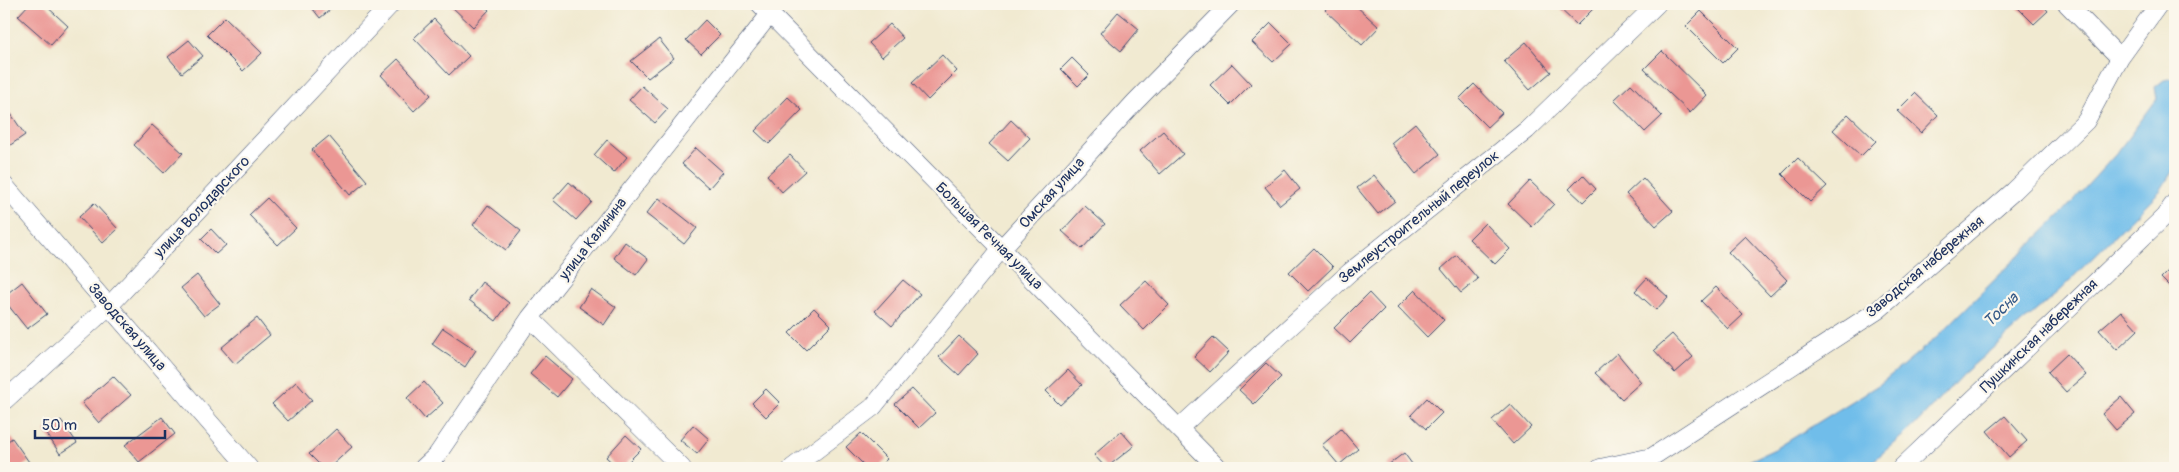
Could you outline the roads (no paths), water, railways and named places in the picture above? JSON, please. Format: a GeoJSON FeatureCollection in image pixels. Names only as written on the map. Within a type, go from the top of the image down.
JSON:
{"type":"FeatureCollection","features":[{"type":"Feature","properties":{"kind":"street","name":"улица Володарского"},"geometry":{"type":"LineString","coordinates":[[4,401],[109,306],[391,4]]}},
{"type":"Feature","properties":{"kind":"street","name":"Омская улица"},"geometry":{"type":"LineString","coordinates":[[792,468],[873,408],[1001,248],[1135,102],[1231,4]]}},
{"type":"Feature","properties":{"kind":"street","name":"Землеустроительный переулок"},"geometry":{"type":"LineString","coordinates":[[1180,428],[1350,272],[1527,130],[1657,4]]}},
{"type":"Feature","properties":{"kind":"street"},"geometry":{"type":"LineString","coordinates":[[2067,4],[2120,58]]}},
{"type":"Feature","properties":{"kind":"street","name":"Заводская набережная"},"geometry":{"type":"LineString","coordinates":[[1600,468],[1652,457],[1878,310],[2014,191],[2086,121],[2120,58],[2159,4]]}},
{"type":"Feature","properties":{"kind":"street","name":"Большая Речная улица"},"geometry":{"type":"LineString","coordinates":[[765,9],[1218,468]]}},
{"type":"Feature","properties":{"kind":"street","name":"улица Калинина"},"geometry":{"type":"LineString","coordinates":[[423,468],[437,455],[530,318],[765,9]]}},
{"type":"Feature","properties":{"kind":"street","name":"Заводская улица"},"geometry":{"type":"LineString","coordinates":[[4,185],[249,468]]}},
{"type":"Feature","properties":{"kind":"street","name":"Пушкинская набережная"},"geometry":{"type":"LineString","coordinates":[[1901,468],[2164,217],[2175,202]]}},
{"type":"Feature","properties":{"kind":"street"},"geometry":{"type":"LineString","coordinates":[[530,318],[682,468]]}},
{"type":"Feature","properties":{"kind":"water","name":"Тосна"},"geometry":{"type":"Polygon","coordinates":[[[2175,78],[2175,167],[2160,191],[2060,290],[1963,374],[1914,426],[1865,468],[1734,468],[1777,448],[1880,384],[1936,338],[2064,211],[2116,154],[2157,99],[2155,87],[2164,80],[2175,78]]]}}]}
